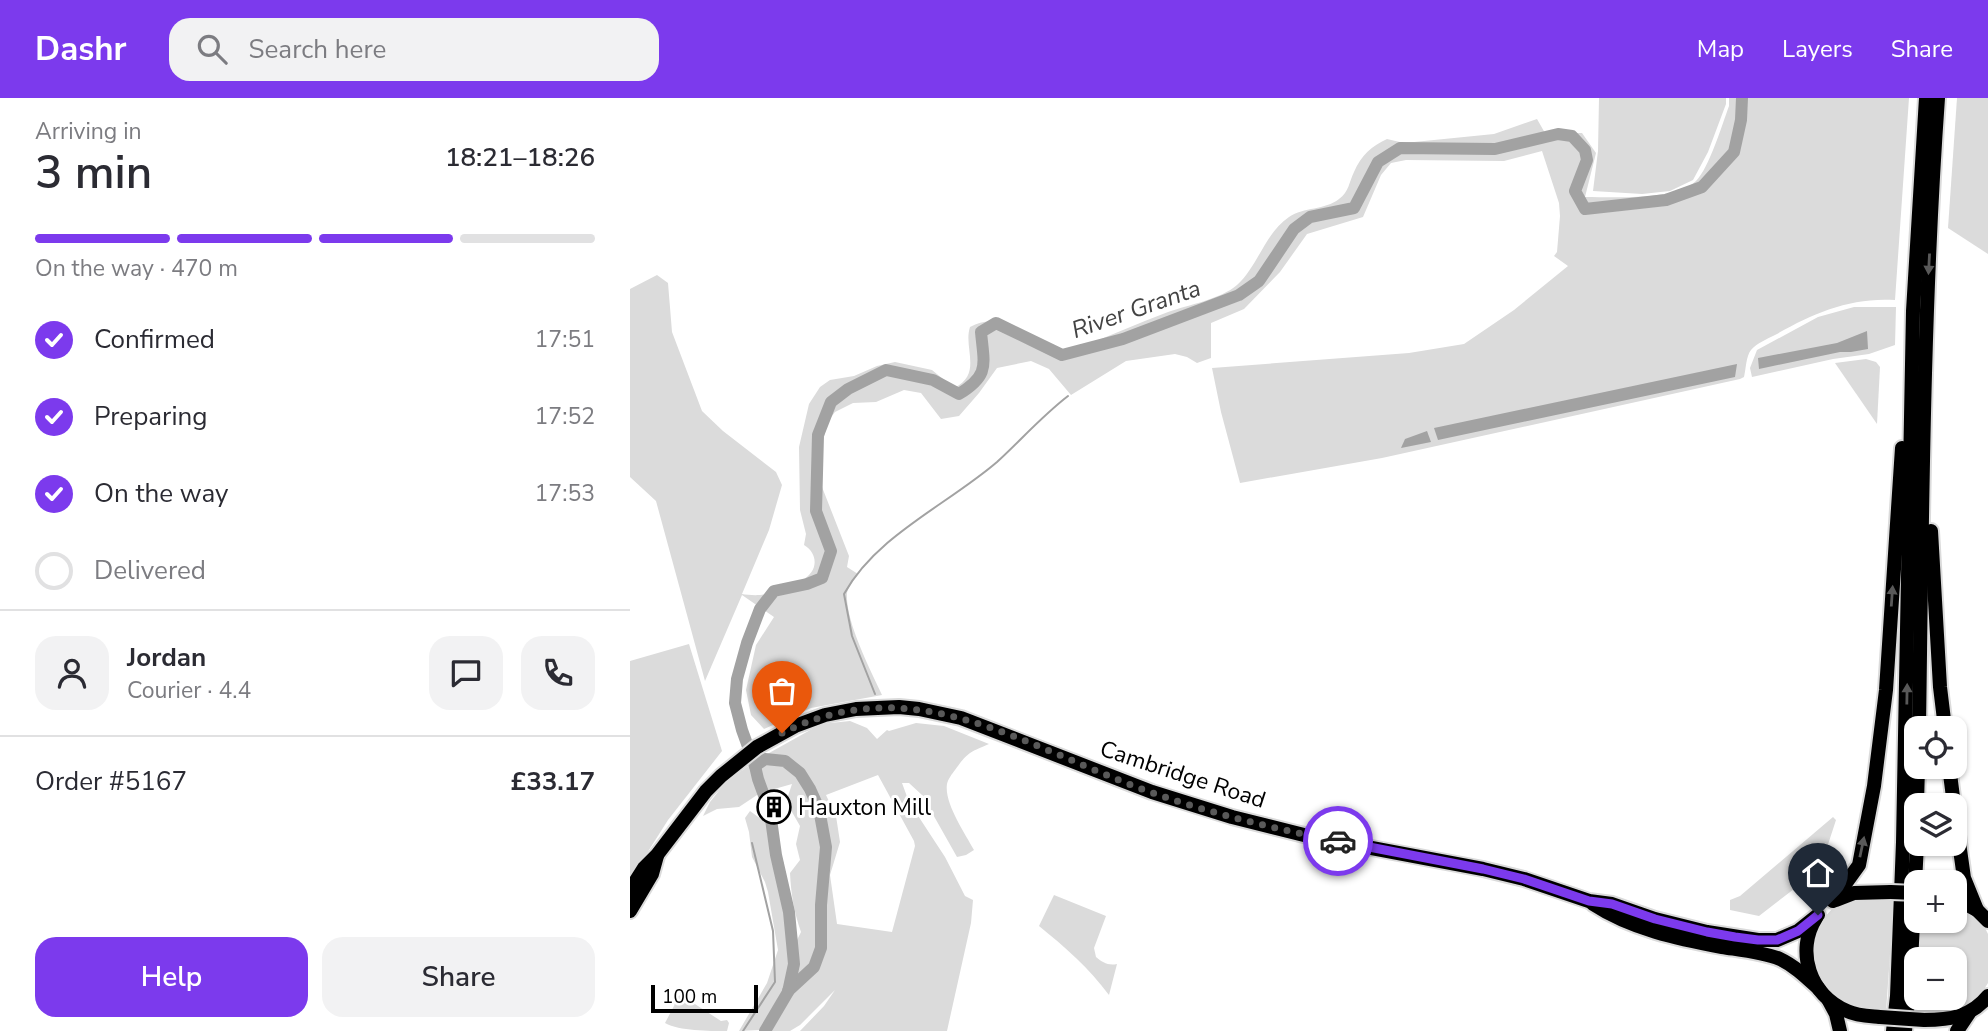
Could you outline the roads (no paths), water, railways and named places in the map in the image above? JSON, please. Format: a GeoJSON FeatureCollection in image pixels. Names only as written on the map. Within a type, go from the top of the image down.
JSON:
{"type":"FeatureCollection","features":[{"type":"Feature","properties":{"kind":"highway"},"geometry":{"type":"LineString","coordinates":[[1893,1031],[1903,855],[1913,312],[1926,98]]}},
{"type":"Feature","properties":{"kind":"highway"},"geometry":{"type":"LineString","coordinates":[[1919,716],[1931,197],[1938,98]]}},
{"type":"Feature","properties":{"kind":"highway","name":"Cambridge Road"},"geometry":{"type":"LineString","coordinates":[[657,855],[706,791],[744,756],[769,739],[812,719],[856,709],[899,707],[942,713],[996,730],[1152,792],[1232,817],[1308,836],[1483,869],[1681,926],[1758,940],[1786,937],[1798,931],[1833,901],[1859,865],[1874,786],[1886,690],[1903,433],[1911,404]]}},
{"type":"Feature","properties":{"kind":"highway"},"geometry":{"type":"LineString","coordinates":[[1924,460],[1930,501],[1944,716]]}},
{"type":"Feature","properties":{"kind":"highway"},"geometry":{"type":"LineString","coordinates":[[630,890],[644,868],[657,855]]}},
{"type":"Feature","properties":{"kind":"highway"},"geometry":{"type":"LineString","coordinates":[[630,911],[652,874],[657,855]]}},
{"type":"Feature","properties":{"kind":"highway"},"geometry":{"type":"LineString","coordinates":[[1905,1031],[1916,856]]}},
{"type":"Feature","properties":{"kind":"highway"},"geometry":{"type":"LineString","coordinates":[[1961,856],[1964,878],[1983,916]]}},
{"type":"Feature","properties":{"kind":"highway"},"geometry":{"type":"LineString","coordinates":[[1833,901],[1854,893],[1904,893]]}},
{"type":"Feature","properties":{"kind":"highway","name":"Cambridge Road"},"geometry":{"type":"LineString","coordinates":[[1589,901],[1608,914],[1651,931],[1781,960],[1847,1012],[1924,1020],[1943,1020],[1969,1013]]}},
{"type":"Feature","properties":{"kind":"highway"},"geometry":{"type":"LineString","coordinates":[[1967,906],[1983,916]]}},
{"type":"Feature","properties":{"kind":"highway"},"geometry":{"type":"LineString","coordinates":[[1818,915],[1807,939],[1806,956],[1810,974],[1836,1014],[1840,1031]]}},
{"type":"Feature","properties":{"kind":"highway"},"geometry":{"type":"LineString","coordinates":[[1957,1031],[1969,1013],[1988,996]]}},
{"type":"Feature","properties":{"kind":"waterway","name":"River Granta"},"geometry":{"type":"LineString","coordinates":[[765,1031],[788,992],[794,964],[789,912],[776,855],[770,812],[735,703],[737,679],[760,609],[774,591],[822,578],[831,551],[816,511],[818,435],[831,402],[848,389],[886,370],[933,380],[959,394],[980,375],[984,361],[981,332],[996,323],[1062,355],[1123,339],[1239,295],[1259,281],[1294,229],[1310,217],[1354,208],[1378,162],[1400,148],[1495,149],[1558,134],[1572,136],[1585,150],[1587,160],[1575,191],[1585,209],[1666,200],[1702,187],[1734,152],[1741,120],[1742,98]]}},
{"type":"Feature","properties":{"kind":"waterway"},"geometry":{"type":"LineString","coordinates":[[875,694],[852,636],[844,594],[858,573],[894,538],[997,462],[1068,396]]}},
{"type":"Feature","properties":{"kind":"waterway","name":"River Granta"},"geometry":{"type":"LineString","coordinates":[[755,766],[765,759],[785,761],[800,773],[819,809],[826,847],[821,905],[821,948],[814,967],[788,991]]}},
{"type":"Feature","properties":{"kind":"waterway"},"geometry":{"type":"LineString","coordinates":[[743,1031],[775,982],[773,931],[752,843]]}},
{"type":"Feature","properties":{"kind":"place","name":"Hauxton Mill"},"geometry":{"type":"Point","coordinates":[774,807]}}]}
